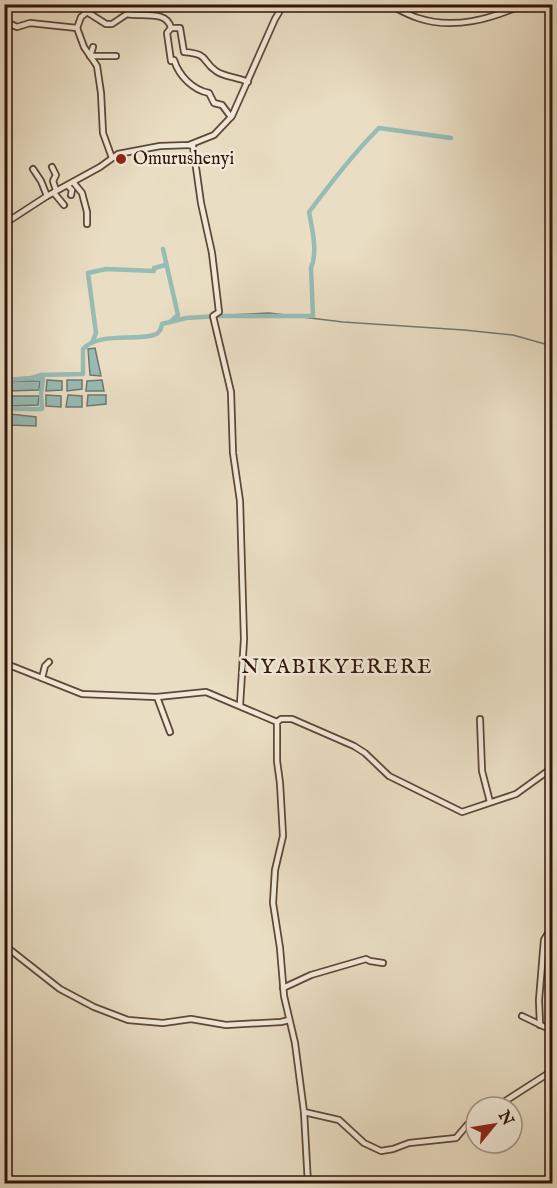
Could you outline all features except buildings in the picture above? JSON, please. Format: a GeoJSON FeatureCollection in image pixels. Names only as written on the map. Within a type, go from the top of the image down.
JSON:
{"type":"FeatureCollection","features":[{"type":"Feature","properties":{"kind":"street"},"geometry":{"type":"LineString","coordinates":[[76,28],[81,17],[97,4]]}},
{"type":"Feature","properties":{"kind":"street"},"geometry":{"type":"LineString","coordinates":[[4,224],[47,196],[126,151],[189,145],[214,135],[231,117],[284,4]]}},
{"type":"Feature","properties":{"kind":"street"},"geometry":{"type":"LineString","coordinates":[[388,4],[417,18],[433,22],[456,23],[476,21],[504,13],[524,4]]}},
{"type":"Feature","properties":{"kind":"street"},"geometry":{"type":"LineString","coordinates":[[87,12],[106,24],[112,24],[127,14],[159,15],[170,22],[171,28],[167,33],[171,61],[174,60],[178,70],[190,83],[200,92],[209,93],[214,103],[222,105],[231,117]]}},
{"type":"Feature","properties":{"kind":"street"},"geometry":{"type":"LineString","coordinates":[[4,21],[17,27],[30,23],[76,28]]}},
{"type":"Feature","properties":{"kind":"street"},"geometry":{"type":"LineString","coordinates":[[76,28],[97,66],[103,133],[112,158]]}},
{"type":"Feature","properties":{"kind":"street"},"geometry":{"type":"LineString","coordinates":[[171,28],[180,28],[184,52],[205,57],[216,72],[248,82]]}},
{"type":"Feature","properties":{"kind":"street"},"geometry":{"type":"LineString","coordinates":[[90,56],[93,47]]}},
{"type":"Feature","properties":{"kind":"street"},"geometry":{"type":"LineString","coordinates":[[90,56],[116,56]]}},
{"type":"Feature","properties":{"kind":"street"},"geometry":{"type":"LineString","coordinates":[[189,145],[193,146],[201,203],[212,254],[219,312],[213,316],[231,392],[233,453],[240,501],[242,538],[244,639],[240,705]]}},
{"type":"Feature","properties":{"kind":"street"},"geometry":{"type":"LineString","coordinates":[[52,166],[56,175],[53,181],[56,190],[54,193]]}},
{"type":"Feature","properties":{"kind":"street"},"geometry":{"type":"LineString","coordinates":[[33,169],[47,196]]}},
{"type":"Feature","properties":{"kind":"street"},"geometry":{"type":"LineString","coordinates":[[73,182],[82,193],[87,212],[87,224]]}},
{"type":"Feature","properties":{"kind":"street"},"geometry":{"type":"LineString","coordinates":[[68,186],[72,190],[71,195]]}},
{"type":"Feature","properties":{"kind":"street"},"geometry":{"type":"LineString","coordinates":[[54,193],[64,205]]}},
{"type":"Feature","properties":{"kind":"street"},"geometry":{"type":"LineString","coordinates":[[42,678],[45,666],[50,662]]}},
{"type":"Feature","properties":{"kind":"street"},"geometry":{"type":"LineString","coordinates":[[4,663],[82,694],[157,697],[206,692],[277,722]]}},
{"type":"Feature","properties":{"kind":"street"},"geometry":{"type":"LineString","coordinates":[[157,697],[170,732]]}},
{"type":"Feature","properties":{"kind":"street"},"geometry":{"type":"LineString","coordinates":[[277,722],[281,719],[292,719],[354,746],[365,753],[389,776],[459,812],[466,812],[516,794],[552,768]]}},
{"type":"Feature","properties":{"kind":"street"},"geometry":{"type":"LineString","coordinates":[[480,719],[482,771],[490,802]]}},
{"type":"Feature","properties":{"kind":"street"},"geometry":{"type":"LineString","coordinates":[[277,722],[277,761],[283,836],[275,870],[273,903],[283,988],[295,1043],[304,1112],[308,1184]]}},
{"type":"Feature","properties":{"kind":"street"},"geometry":{"type":"LineString","coordinates":[[540,1025],[539,1000],[544,940],[551,928]]}},
{"type":"Feature","properties":{"kind":"street"},"geometry":{"type":"LineString","coordinates":[[4,945],[60,989],[94,1007],[128,1020],[163,1023],[191,1019],[226,1025],[289,1020]]}},
{"type":"Feature","properties":{"kind":"street"},"geometry":{"type":"LineString","coordinates":[[283,988],[311,975],[366,959],[383,963]]}},
{"type":"Feature","properties":{"kind":"street"},"geometry":{"type":"LineString","coordinates":[[522,1016],[552,1033]]}},
{"type":"Feature","properties":{"kind":"street"},"geometry":{"type":"LineString","coordinates":[[515,1095],[552,1071]]}},
{"type":"Feature","properties":{"kind":"street"},"geometry":{"type":"LineString","coordinates":[[304,1112],[339,1120],[364,1143],[376,1150],[385,1151],[409,1143],[456,1138],[464,1129]]}},
{"type":"Feature","properties":{"kind":"water"},"geometry":{"type":"Polygon","coordinates":[[[95,348],[101,376],[90,375],[88,349],[95,348]]]}},
{"type":"Feature","properties":{"kind":"water"},"geometry":{"type":"Polygon","coordinates":[[[47,380],[62,381],[62,390],[46,391],[47,380]]]}},
{"type":"Feature","properties":{"kind":"water"},"geometry":{"type":"Polygon","coordinates":[[[67,380],[82,380],[82,389],[67,391],[67,380]]]}},
{"type":"Feature","properties":{"kind":"water"},"geometry":{"type":"Polygon","coordinates":[[[102,380],[104,391],[86,391],[87,381],[102,380]]]}},
{"type":"Feature","properties":{"kind":"water"},"geometry":{"type":"Polygon","coordinates":[[[8,381],[40,381],[39,390],[8,391],[8,381]]]}},
{"type":"Feature","properties":{"kind":"water"},"geometry":{"type":"Polygon","coordinates":[[[46,395],[61,396],[61,407],[46,406],[46,395]]]}},
{"type":"Feature","properties":{"kind":"water"},"geometry":{"type":"Polygon","coordinates":[[[68,395],[82,396],[82,407],[66,407],[68,395]]]}},
{"type":"Feature","properties":{"kind":"water"},"geometry":{"type":"Polygon","coordinates":[[[88,395],[106,395],[106,404],[87,406],[88,395]]]}},
{"type":"Feature","properties":{"kind":"water"},"geometry":{"type":"Polygon","coordinates":[[[9,396],[39,396],[38,405],[10,406],[9,396]]]}},
{"type":"Feature","properties":{"kind":"water"},"geometry":{"type":"Polygon","coordinates":[[[10,414],[36,417],[36,426],[10,425],[10,414]]]}},
{"type":"Feature","properties":{"kind":"waterway"},"geometry":{"type":"LineString","coordinates":[[4,409],[42,409],[43,379],[32,378],[41,375],[83,374],[83,349],[98,340],[146,337],[158,333],[162,324],[186,318],[313,316],[311,268],[314,247],[309,212],[326,190],[379,128],[451,138]]}},
{"type":"Feature","properties":{"kind":"waterway"},"geometry":{"type":"LineString","coordinates":[[163,249],[178,315],[170,322]]}},
{"type":"Feature","properties":{"kind":"waterway"},"geometry":{"type":"LineString","coordinates":[[92,343],[96,333],[88,273],[106,269],[154,271],[154,268],[166,265]]}},
{"type":"Feature","properties":{"kind":"waterway"},"geometry":{"type":"LineString","coordinates":[[228,315],[269,313],[343,322],[464,330],[513,335],[552,346]]}},
{"type":"Feature","properties":{"kind":"waterway"},"geometry":{"type":"LineString","coordinates":[[4,380],[32,378]]}},
{"type":"Feature","properties":{"kind":"place","name":"Omurushenyi"},"geometry":{"type":"Point","coordinates":[121,159]}},
{"type":"Feature","properties":{"kind":"district","name":"NYABIKYERERE"},"geometry":{"type":"Point","coordinates":[337,667]}}]}
